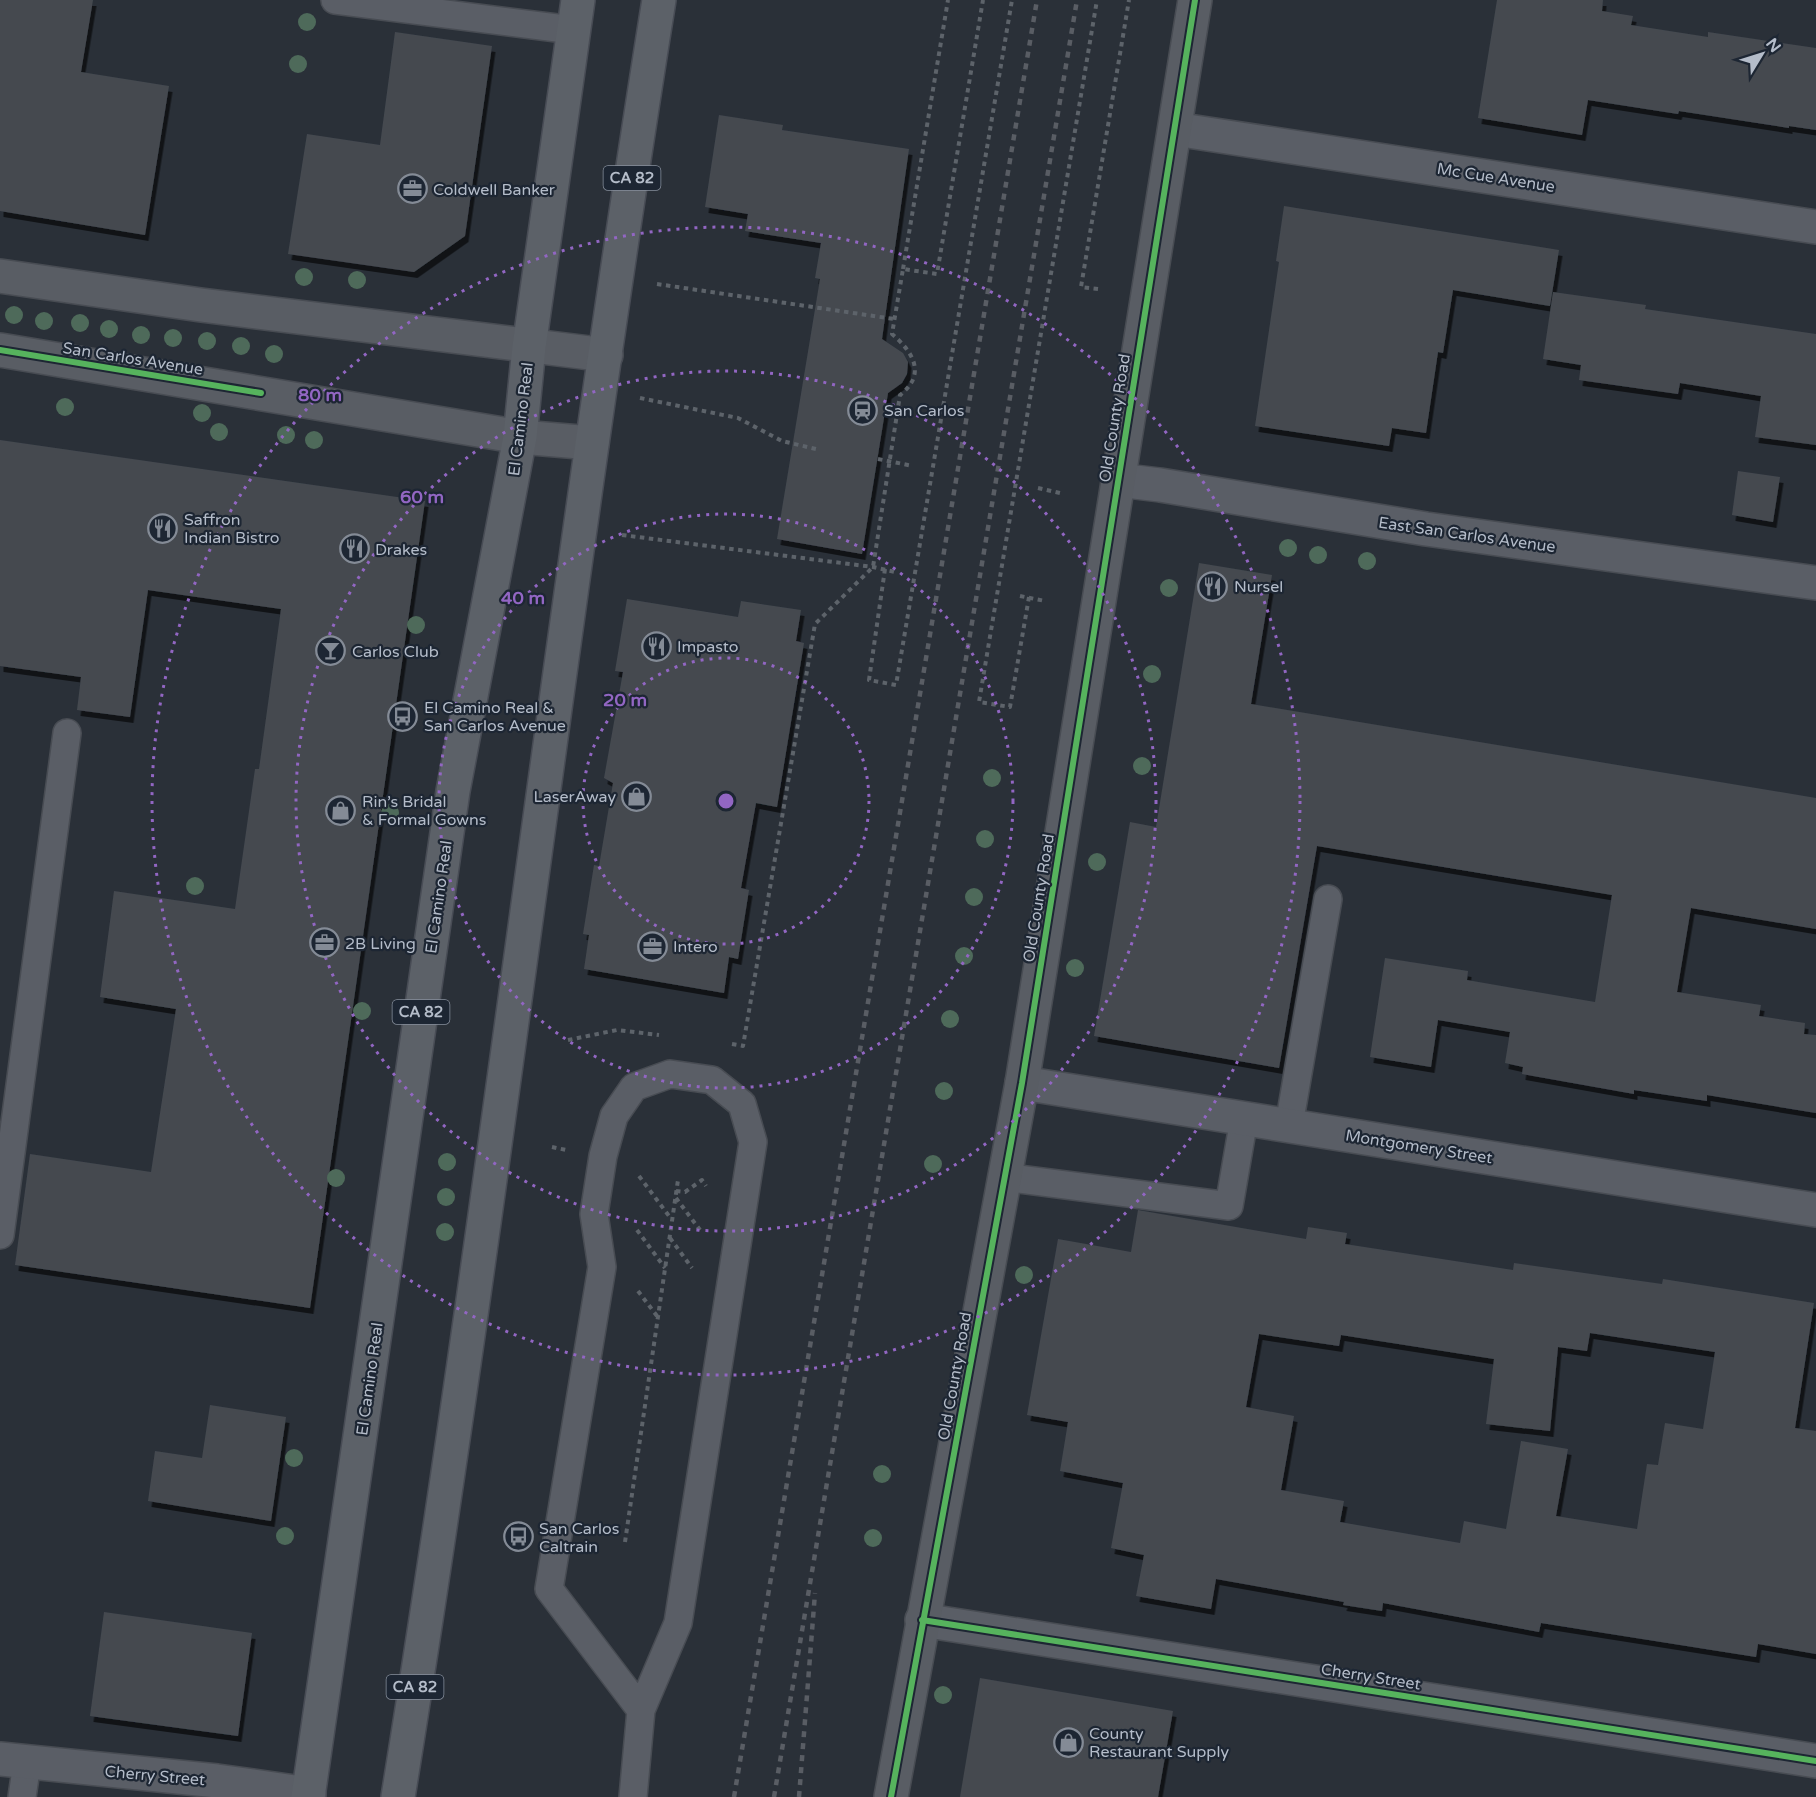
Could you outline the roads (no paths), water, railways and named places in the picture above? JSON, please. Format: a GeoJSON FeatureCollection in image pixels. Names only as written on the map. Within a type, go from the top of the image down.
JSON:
{"type":"FeatureCollection","features":[{"type":"Feature","properties":{"kind":"main road","name":"CA 82"},"geometry":{"type":"LineString","coordinates":[[398,1797],[491,1172],[592,443],[658,0]]}},
{"type":"Feature","properties":{"kind":"main road","name":"Old County Road"},"geometry":{"type":"LineString","coordinates":[[891,1797],[1022,1083],[1195,0]]}},
{"type":"Feature","properties":{"kind":"main road","name":"El Camino Real"},"geometry":{"type":"LineString","coordinates":[[312,1796],[453,791],[520,437],[529,347],[576,15]]}},
{"type":"Feature","properties":{"kind":"main road"},"geometry":{"type":"LineString","coordinates":[[0,276],[201,305],[606,355]]}},
{"type":"Feature","properties":{"kind":"main road","name":"San Carlos Avenue"},"geometry":{"type":"LineString","coordinates":[[0,350],[520,437],[592,443]]}},
{"type":"Feature","properties":{"kind":"street","name":"Mc Cue Avenue"},"geometry":{"type":"LineString","coordinates":[[1175,129],[1816,226]]}},
{"type":"Feature","properties":{"kind":"street","name":"East San Carlos Avenue"},"geometry":{"type":"LineString","coordinates":[[1118,480],[1436,530],[1816,583]]}},
{"type":"Feature","properties":{"kind":"street","name":"Montgomery Street"},"geometry":{"type":"LineString","coordinates":[[1022,1083],[1816,1210]]}},
{"type":"Feature","properties":{"kind":"street","name":"Cherry Street"},"geometry":{"type":"LineString","coordinates":[[922,1620],[1816,1761]]}},
{"type":"Feature","properties":{"kind":"street","name":"Cherry Street"},"geometry":{"type":"LineString","coordinates":[[14,1761],[217,1781],[312,1796]]}},
{"type":"Feature","properties":{"kind":"lane"},"geometry":{"type":"LineString","coordinates":[[335,0],[576,15]]}},
{"type":"Feature","properties":{"kind":"lane"},"geometry":{"type":"LineString","coordinates":[[0,1235],[67,733]]}},
{"type":"Feature","properties":{"kind":"lane"},"geometry":{"type":"LineString","coordinates":[[1289,1125],[1328,898]]}},
{"type":"Feature","properties":{"kind":"lane"},"geometry":{"type":"LineString","coordinates":[[633,1797],[641,1710],[678,1623],[753,1142],[742,1104],[712,1080],[670,1074],[634,1088],[614,1116],[603,1156],[594,1214],[602,1267],[549,1589],[641,1710]]}},
{"type":"Feature","properties":{"kind":"lane"},"geometry":{"type":"LineString","coordinates":[[1004,1177],[1229,1206],[1244,1119]]}},
{"type":"Feature","properties":{"kind":"lane"},"geometry":{"type":"LineString","coordinates":[[14,1761],[22,1797]]}},
{"type":"Feature","properties":{"kind":"railway"},"geometry":{"type":"LineString","coordinates":[[734,1797],[1037,0]]}},
{"type":"Feature","properties":{"kind":"railway"},"geometry":{"type":"LineString","coordinates":[[774,1797],[1077,0]]}},
{"type":"Feature","properties":{"kind":"railway"},"geometry":{"type":"LineString","coordinates":[[799,1797],[815,1593]]}},
{"type":"Feature","properties":{"kind":"place","name":"Coldwell Banker"},"geometry":{"type":"Point","coordinates":[412,189]}},
{"type":"Feature","properties":{"kind":"place","name":"San Carlos"},"geometry":{"type":"Point","coordinates":[863,410]}},
{"type":"Feature","properties":{"kind":"place","name":"Saffron Indian Bistro"},"geometry":{"type":"Point","coordinates":[163,528]}},
{"type":"Feature","properties":{"kind":"place","name":"Drakes"},"geometry":{"type":"Point","coordinates":[354,549]}},
{"type":"Feature","properties":{"kind":"place","name":"Nursel"},"geometry":{"type":"Point","coordinates":[1213,586]}},
{"type":"Feature","properties":{"kind":"place","name":"Impasto"},"geometry":{"type":"Point","coordinates":[656,646]}},
{"type":"Feature","properties":{"kind":"place","name":"Carlos Club"},"geometry":{"type":"Point","coordinates":[331,651]}},
{"type":"Feature","properties":{"kind":"place","name":"El Camino Real & San Carlos Avenue"},"geometry":{"type":"Point","coordinates":[403,716]}},
{"type":"Feature","properties":{"kind":"place","name":"LaserAway"},"geometry":{"type":"Point","coordinates":[637,796]}},
{"type":"Feature","properties":{"kind":"place","name":"Rin’s Bridal & Formal Gowns"},"geometry":{"type":"Point","coordinates":[341,810]}},
{"type":"Feature","properties":{"kind":"place","name":"2B Living"},"geometry":{"type":"Point","coordinates":[324,943]}},
{"type":"Feature","properties":{"kind":"place","name":"Intero"},"geometry":{"type":"Point","coordinates":[652,946]}},
{"type":"Feature","properties":{"kind":"place","name":"San Carlos Caltrain"},"geometry":{"type":"Point","coordinates":[518,1537]}},
{"type":"Feature","properties":{"kind":"place","name":"County Restaurant Supply"},"geometry":{"type":"Point","coordinates":[1068,1742]}}]}
